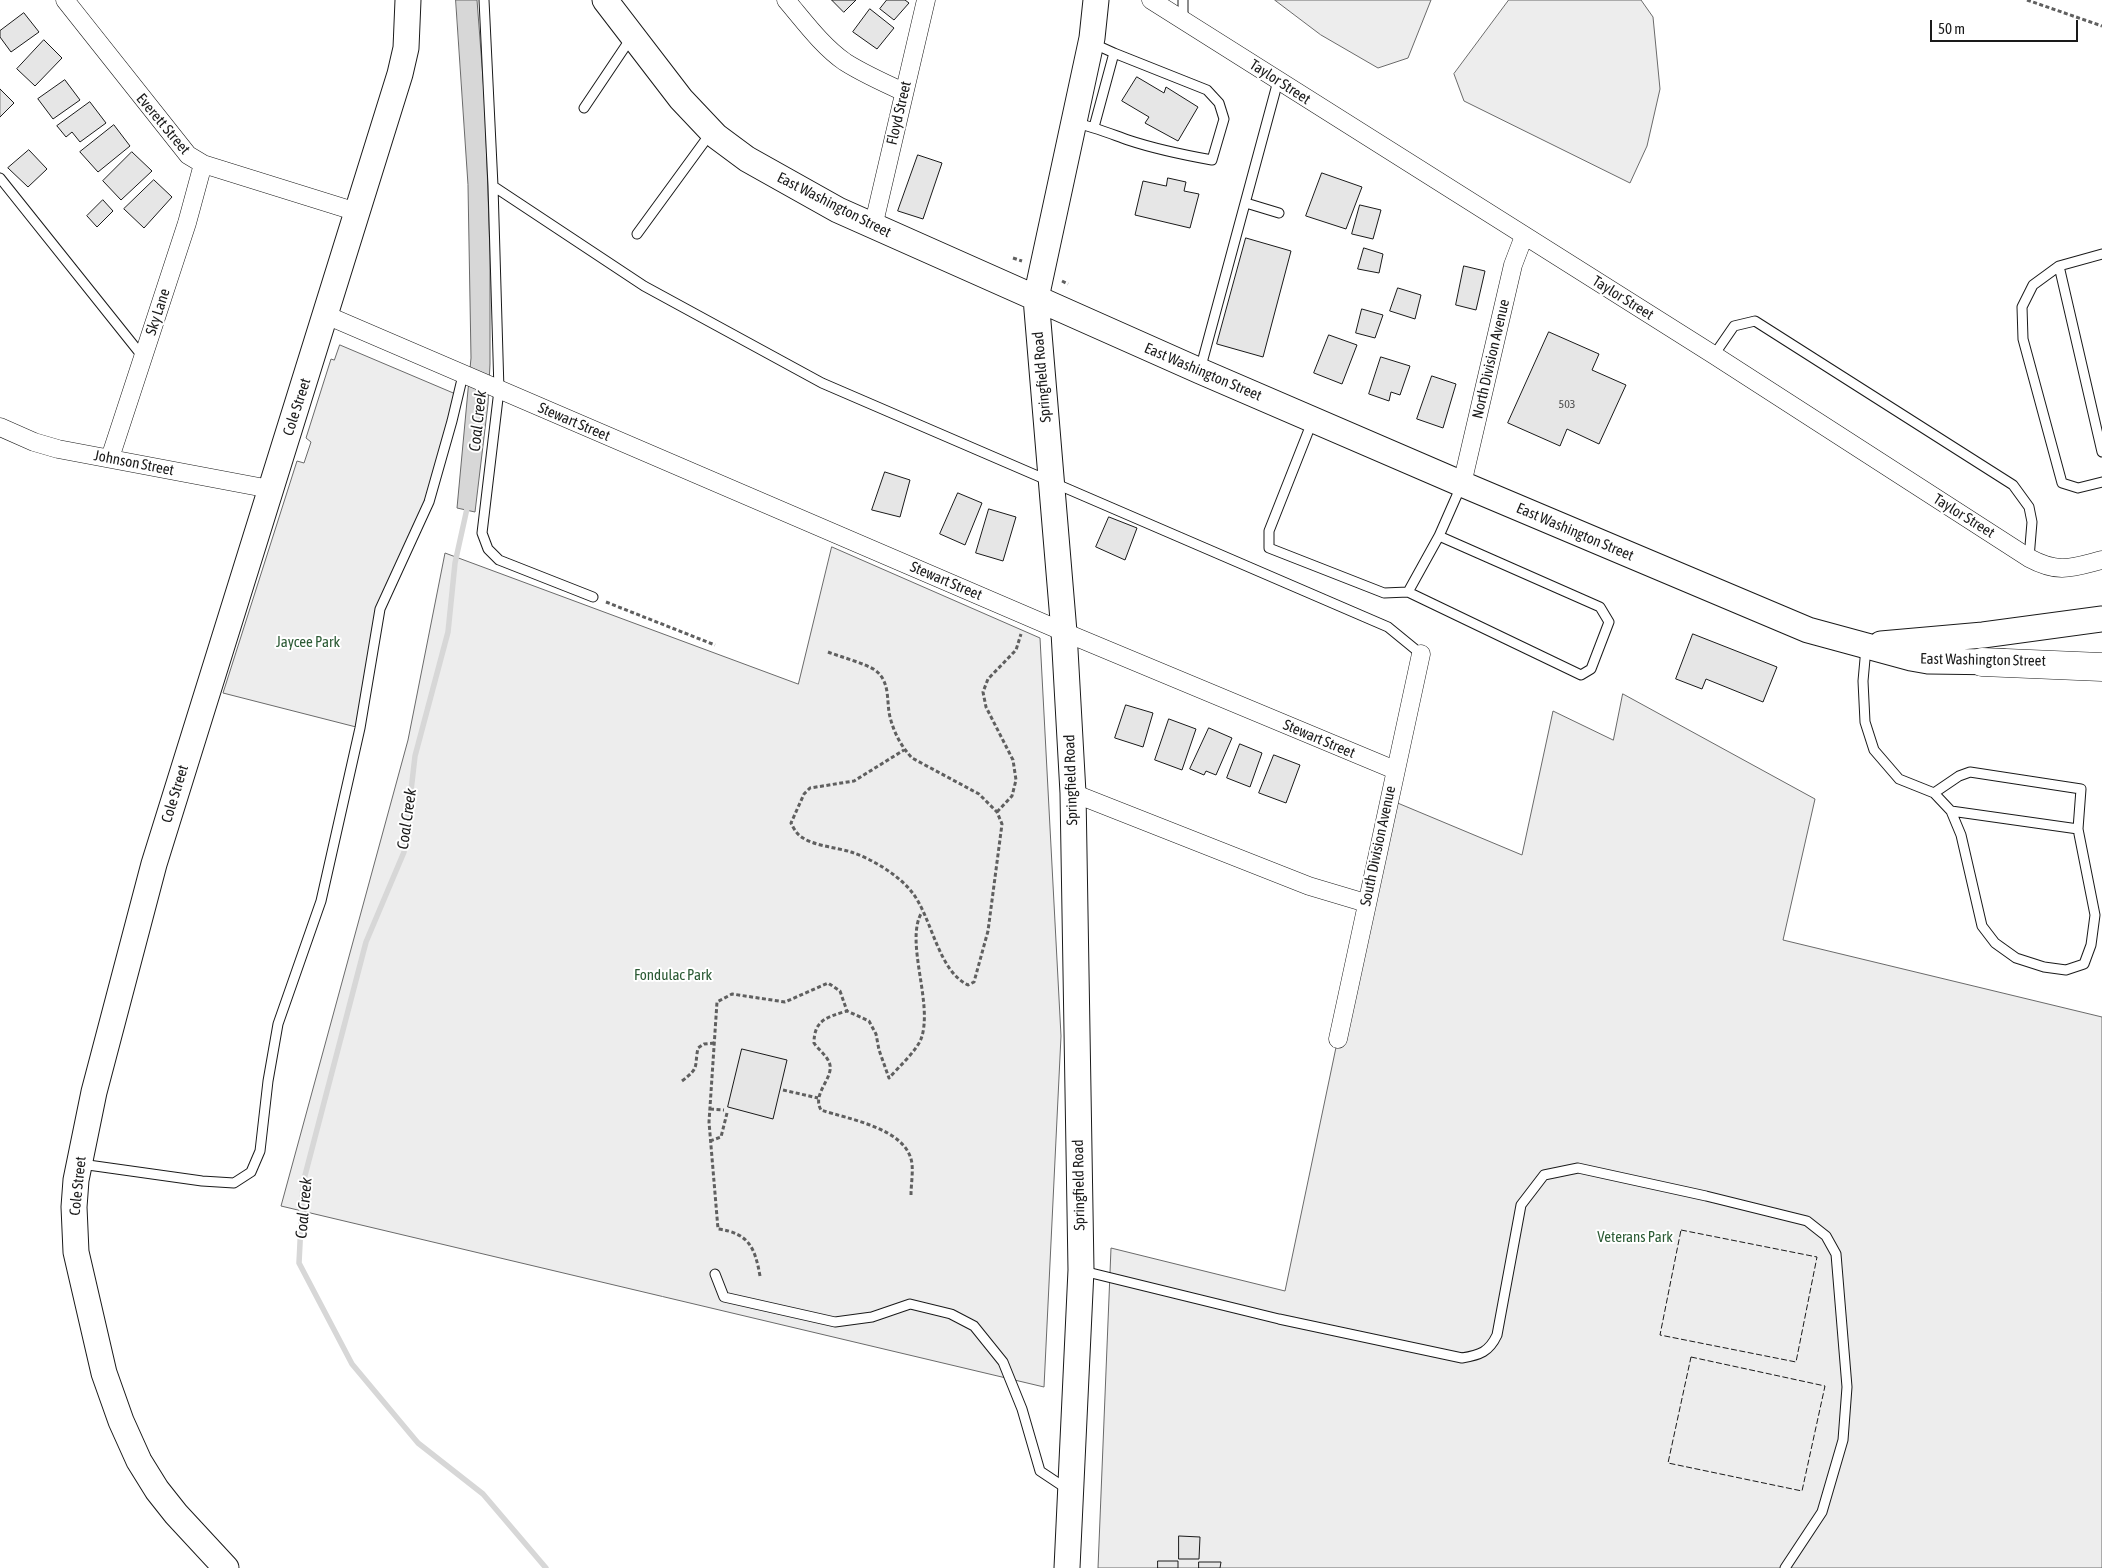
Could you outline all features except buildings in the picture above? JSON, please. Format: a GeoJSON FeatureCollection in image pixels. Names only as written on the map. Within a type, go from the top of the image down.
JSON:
{"type":"FeatureCollection","features":[{"type":"Feature","properties":{"kind":"highway"},"geometry":{"type":"LineString","coordinates":[[1982,662],[2102,667]]}},
{"type":"Feature","properties":{"kind":"main road","name":"Cole Street"},"geometry":{"type":"LineString","coordinates":[[226,1568],[176,1514],[157,1490],[139,1461],[121,1420],[104,1373],[76,1252],[74,1207],[79,1164],[94,1092],[154,864],[400,74],[406,48],[408,0]]}},
{"type":"Feature","properties":{"kind":"main road","name":"East Washington Street"},"geometry":{"type":"LineString","coordinates":[[605,0],[681,99],[712,132],[747,159],[873,227],[1200,371],[1808,630],[1911,658],[1982,662],[2051,661],[2102,657]]}},
{"type":"Feature","properties":{"kind":"main road","name":"Springfield Road"},"geometry":{"type":"LineString","coordinates":[[1067,1568],[1081,1270],[1073,793],[1064,632],[1036,298],[1084,124],[1096,0]]}},
{"type":"Feature","properties":{"kind":"main road","name":"East Washington Street"},"geometry":{"type":"LineString","coordinates":[[1866,645],[1983,635],[2102,619]]}},
{"type":"Feature","properties":{"kind":"street","name":"Everett Street"},"geometry":{"type":"LineString","coordinates":[[65,0],[188,155],[203,164],[357,212]]}},
{"type":"Feature","properties":{"kind":"street"},"geometry":{"type":"LineString","coordinates":[[786,0],[827,46],[844,60],[864,73],[904,92]]}},
{"type":"Feature","properties":{"kind":"street","name":"Floyd Street"},"geometry":{"type":"LineString","coordinates":[[873,227],[926,0]]}},
{"type":"Feature","properties":{"kind":"street","name":"Taylor Street"},"geometry":{"type":"LineString","coordinates":[[1151,0],[1714,355],[2029,558],[2056,569],[2102,560]]}},
{"type":"Feature","properties":{"kind":"street","name":"Sky Lane"},"geometry":{"type":"LineString","coordinates":[[110,458],[187,224],[203,164]]}},
{"type":"Feature","properties":{"kind":"street","name":"North Division Avenue"},"geometry":{"type":"LineString","coordinates":[[1462,484],[1513,264],[1524,236]]}},
{"type":"Feature","properties":{"kind":"street"},"geometry":{"type":"LineString","coordinates":[[326,315],[463,375]]}},
{"type":"Feature","properties":{"kind":"street","name":"Stewart Street"},"geometry":{"type":"LineString","coordinates":[[463,375],[1064,632],[1394,770]]}},
{"type":"Feature","properties":{"kind":"street","name":"Johnson Street"},"geometry":{"type":"LineString","coordinates":[[0,427],[42,444],[270,490]]}},
{"type":"Feature","properties":{"kind":"street","name":"South Division Avenue"},"geometry":{"type":"LineString","coordinates":[[1338,1039],[1394,770],[1421,654]]}},
{"type":"Feature","properties":{"kind":"street"},"geometry":{"type":"LineString","coordinates":[[1073,793],[1309,886],[1366,903]]}},
{"type":"Feature","properties":{"kind":"lane"},"geometry":{"type":"LineString","coordinates":[[484,0],[493,186],[499,390],[482,533],[488,549],[499,560],[593,597]]}},
{"type":"Feature","properties":{"kind":"lane"},"geometry":{"type":"LineString","coordinates":[[1183,0],[1183,20]]}},
{"type":"Feature","properties":{"kind":"lane"},"geometry":{"type":"LineString","coordinates":[[584,108],[632,35]]}},
{"type":"Feature","properties":{"kind":"lane"},"geometry":{"type":"LineString","coordinates":[[1091,43],[1114,52],[1207,90],[1219,103],[1224,119],[1212,160],[1162,150],[1084,124],[1114,52]]}},
{"type":"Feature","properties":{"kind":"lane"},"geometry":{"type":"LineString","coordinates":[[1200,371],[1278,81]]}},
{"type":"Feature","properties":{"kind":"lane"},"geometry":{"type":"LineString","coordinates":[[637,234],[712,132]]}},
{"type":"Feature","properties":{"kind":"lane"},"geometry":{"type":"LineString","coordinates":[[0,178],[143,357]]}},
{"type":"Feature","properties":{"kind":"lane"},"geometry":{"type":"LineString","coordinates":[[493,186],[644,286],[822,383],[1388,628],[1421,654]]}},
{"type":"Feature","properties":{"kind":"lane"},"geometry":{"type":"LineString","coordinates":[[1246,203],[1280,212]]}},
{"type":"Feature","properties":{"kind":"lane"},"geometry":{"type":"LineString","coordinates":[[2102,254],[2058,266],[2033,285],[2022,307],[2024,340],[2062,483],[2078,488],[2102,482]]}},
{"type":"Feature","properties":{"kind":"lane"},"geometry":{"type":"LineString","coordinates":[[2058,266],[2102,452]]}},
{"type":"Feature","properties":{"kind":"lane"},"geometry":{"type":"LineString","coordinates":[[1714,355],[1734,326],[1755,321],[2013,485],[2029,507],[2032,522],[2029,558]]}},
{"type":"Feature","properties":{"kind":"lane"},"geometry":{"type":"LineString","coordinates":[[79,1164],[210,1182],[234,1183],[250,1172],[260,1151],[268,1081],[278,1024],[321,901],[360,728],[380,609],[429,502],[452,422],[463,375]]}},
{"type":"Feature","properties":{"kind":"lane"},"geometry":{"type":"LineString","coordinates":[[1313,419],[1269,531],[1269,548],[1384,593],[1408,592],[1581,674],[1591,669],[1609,622],[1600,607],[1439,536]]}},
{"type":"Feature","properties":{"kind":"lane"},"geometry":{"type":"LineString","coordinates":[[1408,592],[1439,536],[1462,484]]}},
{"type":"Feature","properties":{"kind":"lane"},"geometry":{"type":"LineString","coordinates":[[1866,645],[1863,681],[1864,722],[1874,750],[1899,779],[1934,793],[1951,811],[1961,835],[1982,926],[1994,943],[2016,958],[2044,967],[2066,970],[2084,964],[2091,945],[2095,915],[2078,829],[2080,789],[1970,772],[1959,776],[1934,793]]}},
{"type":"Feature","properties":{"kind":"lane"},"geometry":{"type":"LineString","coordinates":[[1951,811],[2078,829]]}},
{"type":"Feature","properties":{"kind":"lane"},"geometry":{"type":"LineString","coordinates":[[1081,1270],[1279,1319],[1462,1358],[1478,1355],[1492,1346],[1497,1335],[1522,1205],[1544,1175],[1578,1168],[1706,1196],[1807,1221],[1826,1236],[1836,1254],[1847,1387],[1843,1440],[1822,1512],[1785,1568]]}},
{"type":"Feature","properties":{"kind":"lane"},"geometry":{"type":"LineString","coordinates":[[715,1274],[724,1297],[835,1322],[872,1317],[910,1304],[950,1314],[974,1326],[1003,1362],[1022,1409],[1040,1472],[1070,1490]]}},
{"type":"Feature","properties":{"kind":"path"},"geometry":{"type":"LineString","coordinates":[[2027,0],[2102,26]]}},
{"type":"Feature","properties":{"kind":"path"},"geometry":{"type":"LineString","coordinates":[[593,597],[716,645]]}},
{"type":"Feature","properties":{"kind":"path"},"geometry":{"type":"LineString","coordinates":[[997,812],[1012,796],[1016,780],[1013,760],[986,707],[983,692],[988,679],[1016,650],[1023,629]]}},
{"type":"Feature","properties":{"kind":"path"},"geometry":{"type":"LineString","coordinates":[[828,652],[874,670],[882,676],[888,691],[889,715],[894,732],[904,750],[912,758],[979,794],[997,812],[1002,824],[1002,840],[988,931],[974,982],[968,985],[962,982],[949,968],[912,892],[886,870],[852,852],[809,840],[799,835],[791,823],[804,794],[810,788],[854,781],[904,750]]}},
{"type":"Feature","properties":{"kind":"path"},"geometry":{"type":"LineString","coordinates":[[911,1195],[912,1163],[908,1152],[898,1140],[874,1126],[821,1110],[817,1104],[830,1071],[829,1062],[814,1043],[814,1032],[820,1021],[847,1011],[869,1021],[876,1034],[879,1050],[889,1078],[920,1040],[924,1025],[916,936],[918,917],[922,911]]}},
{"type":"Feature","properties":{"kind":"path"},"geometry":{"type":"LineString","coordinates":[[760,1276],[757,1258],[747,1239],[730,1230],[718,1229],[710,1141],[710,1109],[718,1002],[732,994],[785,1002],[828,983],[840,991],[847,1011]]}},
{"type":"Feature","properties":{"kind":"path"},"geometry":{"type":"LineString","coordinates":[[682,1081],[693,1072],[697,1065],[698,1048],[704,1044],[714,1044]]}},
{"type":"Feature","properties":{"kind":"path"},"geometry":{"type":"LineString","coordinates":[[783,1090],[818,1098]]}},
{"type":"Feature","properties":{"kind":"path"},"geometry":{"type":"LineString","coordinates":[[710,1109],[726,1111],[721,1137],[710,1141]]}},
{"type":"Feature","properties":{"kind":"shaded area"},"geometry":{"type":"Polygon","coordinates":[[[1275,0],[1431,0],[1408,58],[1378,68],[1321,35],[1275,0]]]}},
{"type":"Feature","properties":{"kind":"shaded area"},"geometry":{"type":"Polygon","coordinates":[[[1509,0],[1641,0],[1653,17],[1660,89],[1647,146],[1630,183],[1464,101],[1454,74],[1509,0]]]}},
{"type":"Feature","properties":{"kind":"shaded area","name":"Jaycee Park"},"geometry":{"type":"Polygon","coordinates":[[[340,345],[458,395],[436,475],[380,609],[360,728],[223,693],[297,461],[304,463],[311,442],[306,438],[331,359],[334,360],[340,345]]]}},
{"type":"Feature","properties":{"kind":"shaded area","name":"Fondulac Park"},"geometry":{"type":"Polygon","coordinates":[[[832,547],[1040,638],[1061,1036],[1044,1387],[281,1206],[408,740],[445,553],[798,684],[832,547]]]}},
{"type":"Feature","properties":{"kind":"shaded area","name":"Veterans Park"},"geometry":{"type":"Polygon","coordinates":[[[1623,694],[1815,799],[1783,940],[2102,1017],[2102,1568],[1098,1568],[1111,1248],[1285,1291],[1388,799],[1522,855],[1553,711],[1613,740],[1623,694]]]}},
{"type":"Feature","properties":{"kind":"water"},"geometry":{"type":"Polygon","coordinates":[[[456,0],[477,0],[485,105],[490,254],[490,364],[488,404],[475,512],[457,508],[471,358],[468,185],[456,0]]]}},
{"type":"Feature","properties":{"kind":"waterway","name":"Coal Creek"},"geometry":{"type":"LineString","coordinates":[[468,504],[455,563],[448,632],[415,756],[404,852],[366,942],[303,1183],[299,1263],[352,1364],[418,1443],[483,1494],[546,1568]]}},
{"type":"Feature","properties":{"kind":"fence"},"geometry":{"type":"LineString","coordinates":[[1681,1230],[1817,1257],[1796,1362],[1660,1335],[1681,1230]]}},
{"type":"Feature","properties":{"kind":"fence"},"geometry":{"type":"LineString","coordinates":[[1691,1357],[1825,1386],[1802,1491],[1668,1463],[1691,1357]]}}]}
